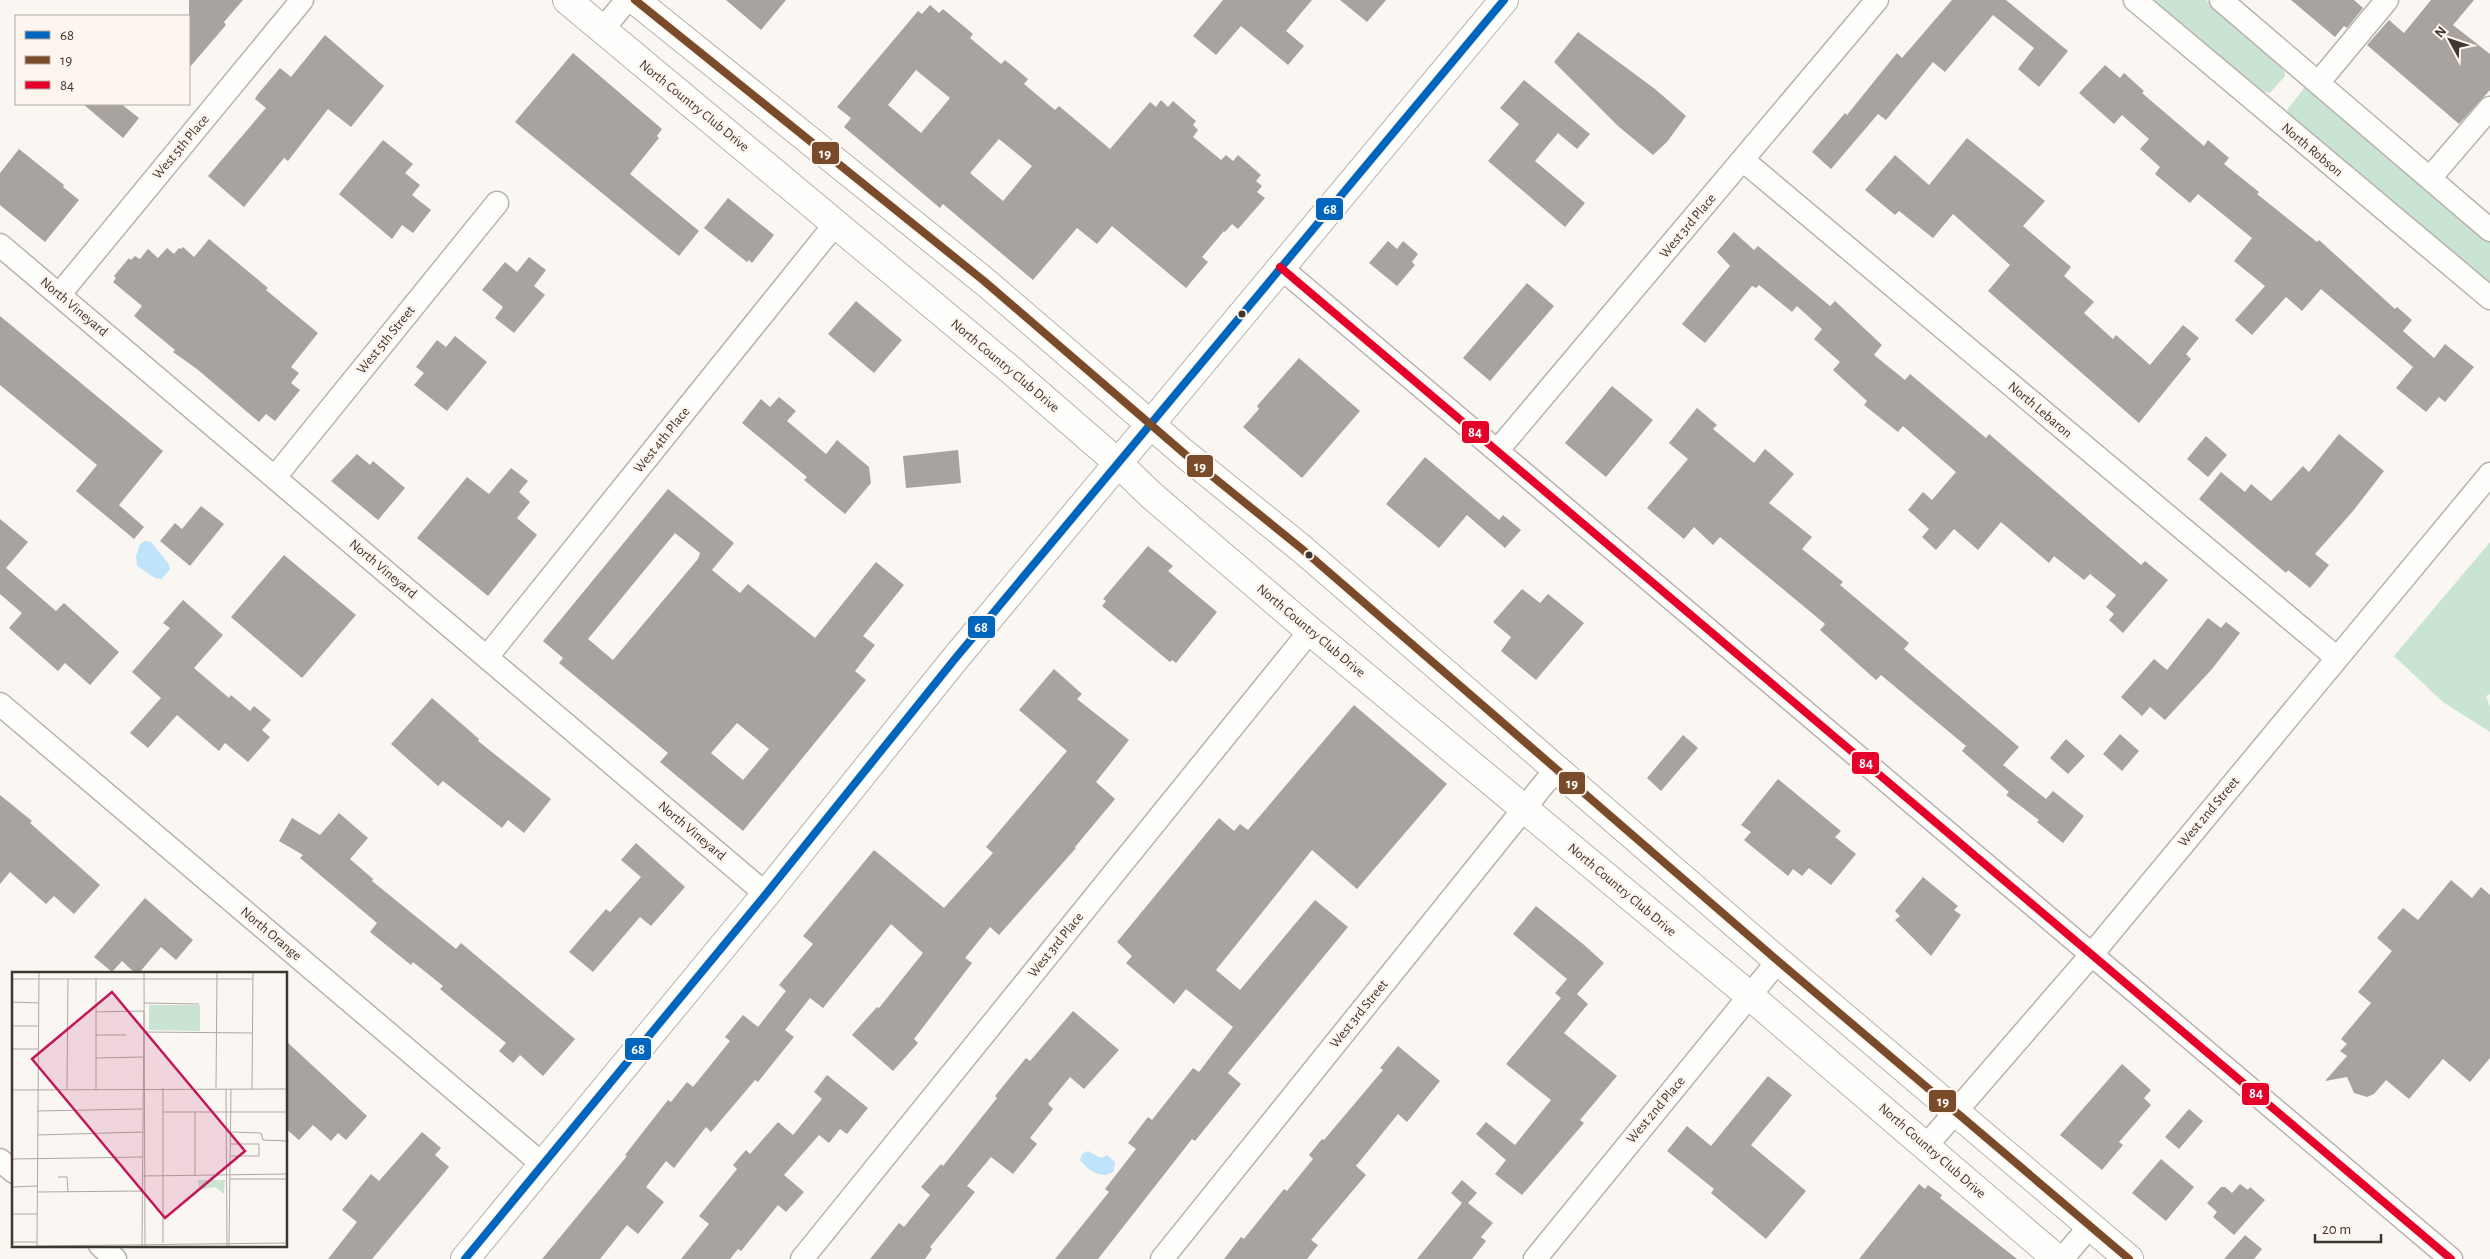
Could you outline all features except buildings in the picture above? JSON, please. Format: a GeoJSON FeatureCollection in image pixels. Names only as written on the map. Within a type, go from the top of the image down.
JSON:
{"type":"FeatureCollection","features":[{"type":"Feature","properties":{"kind":"main road","name":"North Country Club Drive"},"geometry":{"type":"LineString","coordinates":[[567,0],[836,223],[1117,462],[1151,495],[1310,631],[1750,996],[2057,1259]]}},
{"type":"Feature","properties":{"kind":"main road"},"geometry":{"type":"LineString","coordinates":[[634,0],[984,281],[1150,423],[1316,560],[1778,961],[2129,1259]]}},
{"type":"Feature","properties":{"kind":"main road"},"geometry":{"type":"LineString","coordinates":[[464,1259],[766,894],[954,660],[1117,462],[1504,0]]}},
{"type":"Feature","properties":{"kind":"street","name":"West 5th Place"},"geometry":{"type":"LineString","coordinates":[[59,294],[302,0]]}},
{"type":"Feature","properties":{"kind":"street"},"geometry":{"type":"LineString","coordinates":[[602,30],[627,0]]}},
{"type":"Feature","properties":{"kind":"street","name":"West 3rd Place"},"geometry":{"type":"LineString","coordinates":[[1497,451],[1744,161],[1877,0]]}},
{"type":"Feature","properties":{"kind":"street","name":"North Robson"},"geometry":{"type":"LineString","coordinates":[[2135,0],[2490,298]]}},
{"type":"Feature","properties":{"kind":"street"},"geometry":{"type":"LineString","coordinates":[[2221,0],[2490,230]]}},
{"type":"Feature","properties":{"kind":"street"},"geometry":{"type":"LineString","coordinates":[[2318,83],[2387,0]]}},
{"type":"Feature","properties":{"kind":"street"},"geometry":{"type":"LineString","coordinates":[[2430,178],[2490,108]]}},
{"type":"Feature","properties":{"kind":"street","name":"North Lebaron"},"geometry":{"type":"LineString","coordinates":[[1744,161],[2337,658]]}},
{"type":"Feature","properties":{"kind":"street","name":"West 5th Street"},"geometry":{"type":"LineString","coordinates":[[274,477],[497,202]]}},
{"type":"Feature","properties":{"kind":"street","name":"West 4th Place"},"geometry":{"type":"LineString","coordinates":[[487,657],[836,223]]}},
{"type":"Feature","properties":{"kind":"street","name":"North Vineyard"},"geometry":{"type":"LineString","coordinates":[[0,245],[766,894]]}},
{"type":"Feature","properties":{"kind":"street"},"geometry":{"type":"LineString","coordinates":[[1280,267],[2452,1259]]}},
{"type":"Feature","properties":{"kind":"street","name":"West 2nd Street"},"geometry":{"type":"LineString","coordinates":[[1926,1146],[2092,954],[2490,474]]}},
{"type":"Feature","properties":{"kind":"street","name":"West 3rd Place"},"geometry":{"type":"LineString","coordinates":[[802,1259],[1310,631]]}},
{"type":"Feature","properties":{"kind":"street","name":"North Orange"},"geometry":{"type":"LineString","coordinates":[[0,704],[542,1164]]}},
{"type":"Feature","properties":{"kind":"street","name":"West 3rd Street"},"geometry":{"type":"LineString","coordinates":[[1162,1259],[1556,769]]}},
{"type":"Feature","properties":{"kind":"street","name":"West 2nd Place"},"geometry":{"type":"LineString","coordinates":[[1535,1259],[1778,961]]}},
{"type":"Feature","properties":{"kind":"street"},"geometry":{"type":"LineString","coordinates":[[0,1160],[12,1170]]}},
{"type":"Feature","properties":{"kind":"street"},"geometry":{"type":"LineString","coordinates":[[2062,1259],[2090,1226]]}},
{"type":"Feature","properties":{"kind":"street"},"geometry":{"type":"LineString","coordinates":[[101,1246],[115,1259]]}},
{"type":"Feature","properties":{"kind":"green space"},"geometry":{"type":"Polygon","coordinates":[[[2151,0],[2206,0],[2283,66],[2285,76],[2270,93],[2261,91],[2151,0]]]}},
{"type":"Feature","properties":{"kind":"green space"},"geometry":{"type":"Polygon","coordinates":[[[2305,87],[2490,240],[2490,285],[2289,115],[2287,110],[2305,87]]]}},
{"type":"Feature","properties":{"kind":"green space"},"geometry":{"type":"Polygon","coordinates":[[[2490,542],[2490,694],[2486,696],[2490,707],[2490,732],[2443,702],[2394,656],[2490,542]]]}},
{"type":"Feature","properties":{"kind":"water"},"geometry":{"type":"Polygon","coordinates":[[[145,541],[151,542],[168,563],[170,569],[162,579],[155,578],[137,566],[136,556],[140,544],[145,541]]]}},
{"type":"Feature","properties":{"kind":"water"},"geometry":{"type":"Polygon","coordinates":[[[1088,1151],[1101,1158],[1107,1155],[1115,1162],[1114,1171],[1109,1174],[1100,1175],[1091,1171],[1080,1160],[1082,1154],[1088,1151]]]}},
{"type":"Feature","properties":{"kind":"transit line","name":"19"},"geometry":{"type":"LineString","coordinates":[[635,0],[984,281],[1186,455],[1302,549],[1778,961],[2129,1259]]}},
{"type":"Feature","properties":{"kind":"transit line","name":"68"},"geometry":{"type":"LineString","coordinates":[[465,1259],[766,894],[954,660],[1504,0]]}},
{"type":"Feature","properties":{"kind":"transit line","name":"84"},"geometry":{"type":"LineString","coordinates":[[1280,267],[2451,1259]]}}]}
